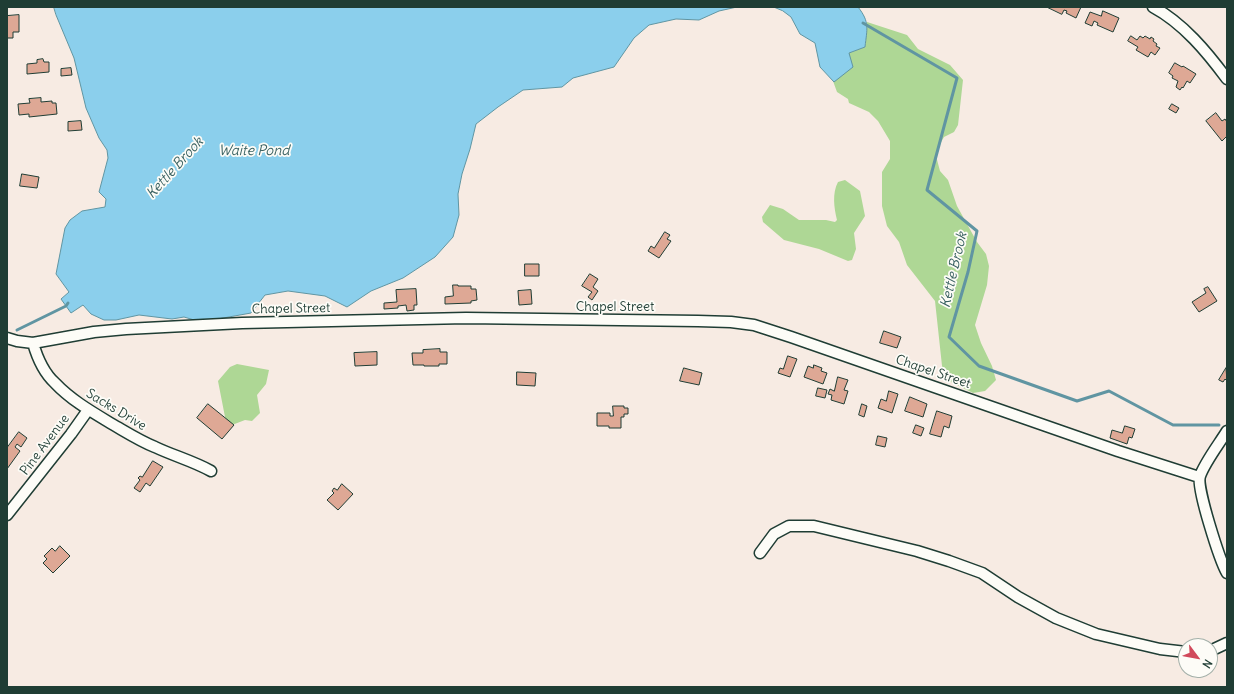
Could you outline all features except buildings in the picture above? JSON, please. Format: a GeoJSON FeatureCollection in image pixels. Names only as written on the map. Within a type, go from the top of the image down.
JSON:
{"type":"FeatureCollection","features":[{"type":"Feature","properties":{"kind":"street"},"geometry":{"type":"LineString","coordinates":[[1153,7],[1168,17],[1190,36],[1227,79]]}},
{"type":"Feature","properties":{"kind":"street","name":"Chapel Street"},"geometry":{"type":"LineString","coordinates":[[7,338],[33,343],[94,332],[126,329],[242,324],[466,318],[731,322],[754,325],[792,337],[1118,451],[1199,477]]}},
{"type":"Feature","properties":{"kind":"street","name":"Sacks Drive"},"geometry":{"type":"LineString","coordinates":[[33,343],[40,361],[54,382],[88,410],[154,447],[197,463],[211,472]]}},
{"type":"Feature","properties":{"kind":"street","name":"Pine Avenue"},"geometry":{"type":"LineString","coordinates":[[7,515],[88,410]]}},
{"type":"Feature","properties":{"kind":"street"},"geometry":{"type":"LineString","coordinates":[[1227,431],[1199,477],[1210,528],[1221,561],[1227,573]]}},
{"type":"Feature","properties":{"kind":"street"},"geometry":{"type":"LineString","coordinates":[[760,553],[774,534],[789,526],[814,526],[917,551],[949,561],[982,573],[1018,597],[1056,618],[1096,634],[1160,649],[1178,651]]}},
{"type":"Feature","properties":{"kind":"green space"},"geometry":{"type":"Polygon","coordinates":[[[867,22],[907,35],[918,49],[950,65],[963,80],[958,125],[954,132],[944,137],[937,149],[936,156],[940,171],[948,180],[957,206],[977,242],[986,254],[989,266],[987,285],[975,325],[981,343],[992,366],[996,380],[985,391],[973,393],[951,382],[943,375],[935,301],[907,265],[899,242],[887,226],[882,206],[882,172],[890,159],[890,141],[878,121],[869,112],[849,103],[848,99],[837,92],[833,81],[834,82],[848,53],[865,47],[867,22]]]}},
{"type":"Feature","properties":{"kind":"green space"},"geometry":{"type":"Polygon","coordinates":[[[845,180],[860,191],[865,216],[854,233],[856,249],[852,260],[848,261],[819,249],[784,240],[763,222],[762,217],[770,205],[783,209],[799,220],[826,220],[835,222],[837,220],[834,206],[836,186],[838,182],[845,180]]]}},
{"type":"Feature","properties":{"kind":"green space"},"geometry":{"type":"Polygon","coordinates":[[[237,364],[269,370],[266,384],[257,395],[260,413],[252,421],[245,420],[232,425],[226,422],[218,381],[230,367],[237,364]]]}},
{"type":"Feature","properties":{"kind":"water","name":"Waite Pond"},"geometry":{"type":"Polygon","coordinates":[[[54,7],[737,7],[719,11],[699,20],[676,19],[649,25],[634,38],[614,67],[573,78],[562,87],[523,90],[476,124],[462,174],[458,194],[459,215],[453,237],[435,257],[403,278],[371,291],[347,307],[325,296],[288,291],[265,295],[251,313],[201,322],[184,317],[172,319],[139,315],[116,320],[104,320],[91,314],[83,305],[71,313],[61,299],[69,292],[56,274],[65,228],[70,220],[82,211],[105,207],[106,199],[99,192],[108,158],[107,150],[99,138],[86,108],[74,58],[54,7]]]}},
{"type":"Feature","properties":{"kind":"water"},"geometry":{"type":"Polygon","coordinates":[[[774,7],[858,7],[862,12],[867,26],[865,47],[849,53],[853,67],[834,82],[820,67],[815,43],[800,34],[791,17],[774,7]]]}},
{"type":"Feature","properties":{"kind":"waterway","name":"Kettle Brook"},"geometry":{"type":"LineString","coordinates":[[863,23],[957,78],[927,190],[977,231],[968,272],[949,337],[979,366],[1077,401],[1109,391],[1173,425],[1219,425]]}},
{"type":"Feature","properties":{"kind":"waterway","name":"Kettle Brook"},"geometry":{"type":"LineString","coordinates":[[17,330],[66,306],[68,303]]}}]}
